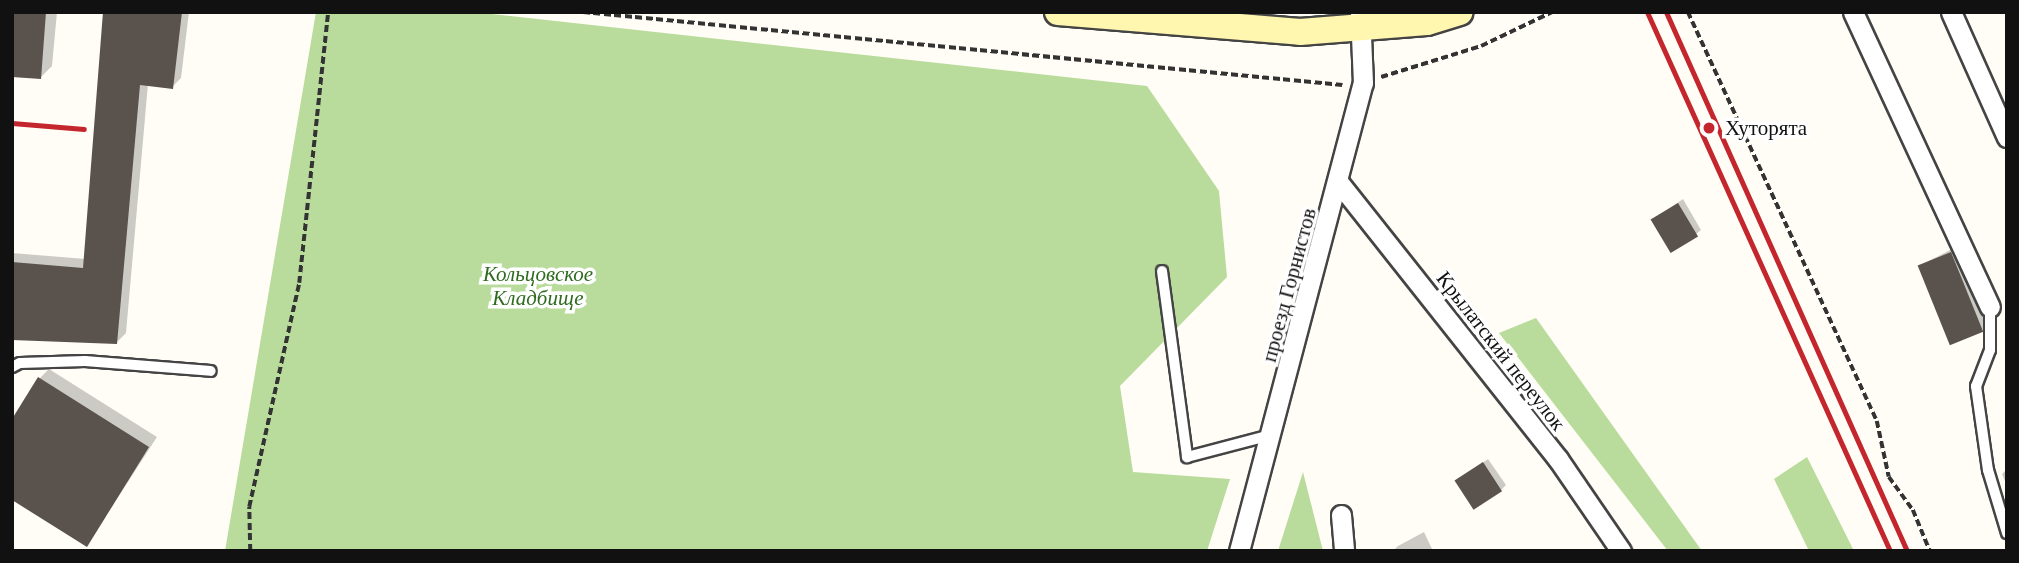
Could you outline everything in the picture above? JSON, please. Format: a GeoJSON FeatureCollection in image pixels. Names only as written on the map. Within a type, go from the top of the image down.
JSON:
{"type":"FeatureCollection","features":[{"type":"Feature","properties":{"kind":"main road"},"geometry":{"type":"LineString","coordinates":[[1058,12],[1232,30],[1362,20],[1427,22],[1459,12]]}},
{"type":"Feature","properties":{"kind":"street"},"geometry":{"type":"LineString","coordinates":[[1853,12],[1990,307]]}},
{"type":"Feature","properties":{"kind":"street"},"geometry":{"type":"LineString","coordinates":[[1951,12],[2007,137]]}},
{"type":"Feature","properties":{"kind":"street","name":"проезд Горнистов"},"geometry":{"type":"LineString","coordinates":[[1239,551],[1340,184],[1363,83],[1362,20]]}},
{"type":"Feature","properties":{"kind":"street","name":"Крылатский переулок"},"geometry":{"type":"LineString","coordinates":[[1340,184],[1558,459],[1621,551]]}},
{"type":"Feature","properties":{"kind":"street"},"geometry":{"type":"LineString","coordinates":[[1341,515],[1344,551]]}},
{"type":"Feature","properties":{"kind":"lane"},"geometry":{"type":"LineString","coordinates":[[1162,271],[1187,457],[1271,435]]}},
{"type":"Feature","properties":{"kind":"lane"},"geometry":{"type":"LineString","coordinates":[[1990,307],[1990,351],[1976,386],[1987,470],[2007,533]]}},
{"type":"Feature","properties":{"kind":"lane"},"geometry":{"type":"LineString","coordinates":[[12,367],[20,363],[85,361],[211,371]]}},
{"type":"Feature","properties":{"kind":"path"},"geometry":{"type":"LineString","coordinates":[[250,551],[248,507],[299,284],[328,12]]}},
{"type":"Feature","properties":{"kind":"path"},"geometry":{"type":"LineString","coordinates":[[583,12],[1329,83],[1363,83],[1481,46],[1552,12]]}},
{"type":"Feature","properties":{"kind":"path"},"geometry":{"type":"LineString","coordinates":[[1688,12],[1877,421],[1889,477],[1913,510],[1930,551]]}},
{"type":"Feature","properties":{"kind":"green space","name":"Кольцовское Кладбище"},"geometry":{"type":"Polygon","coordinates":[[[316,12],[473,12],[1147,86],[1219,191],[1227,277],[1120,386],[1133,472],[1230,479],[1207,551],[225,551],[316,12]]]}},
{"type":"Feature","properties":{"kind":"green space"},"geometry":{"type":"Polygon","coordinates":[[[1536,318],[1702,551],[1668,551],[1499,333],[1536,318]]]}},
{"type":"Feature","properties":{"kind":"green space"},"geometry":{"type":"Polygon","coordinates":[[[1807,457],[1854,551],[1809,551],[1774,479],[1807,457]]]}},
{"type":"Feature","properties":{"kind":"green space"},"geometry":{"type":"Polygon","coordinates":[[[1303,472],[1323,551],[1278,551],[1303,472]]]}},
{"type":"Feature","properties":{"kind":"building"},"geometry":{"type":"Polygon","coordinates":[[[12,12],[46,12],[41,79],[12,77],[12,12]]]}},
{"type":"Feature","properties":{"kind":"building"},"geometry":{"type":"Polygon","coordinates":[[[103,12],[182,12],[173,89],[140,85],[117,344],[12,340],[12,262],[83,268],[103,12]]]}},
{"type":"Feature","properties":{"kind":"building"},"geometry":{"type":"Polygon","coordinates":[[[1678,203],[1698,236],[1671,253],[1651,219],[1678,203]]]}},
{"type":"Feature","properties":{"kind":"building"},"geometry":{"type":"Polygon","coordinates":[[[1951,252],[1983,332],[1950,345],[1918,265],[1951,252]]]}},
{"type":"Feature","properties":{"kind":"building"},"geometry":{"type":"Polygon","coordinates":[[[38,377],[149,447],[87,547],[12,500],[12,419],[38,377]]]}},
{"type":"Feature","properties":{"kind":"building"},"geometry":{"type":"Polygon","coordinates":[[[1483,462],[1502,491],[1474,510],[1454,481],[1483,462]]]}},
{"type":"Feature","properties":{"kind":"railway"},"geometry":{"type":"LineString","coordinates":[[1647,12],[1890,551]]}},
{"type":"Feature","properties":{"kind":"railway"},"geometry":{"type":"LineString","coordinates":[[1666,12],[1907,551]]}},
{"type":"Feature","properties":{"kind":"railway"},"geometry":{"type":"LineString","coordinates":[[12,123],[84,129]]}},
{"type":"Feature","properties":{"kind":"place","name":"Хуторята"},"geometry":{"type":"Point","coordinates":[1709,128]}}]}
